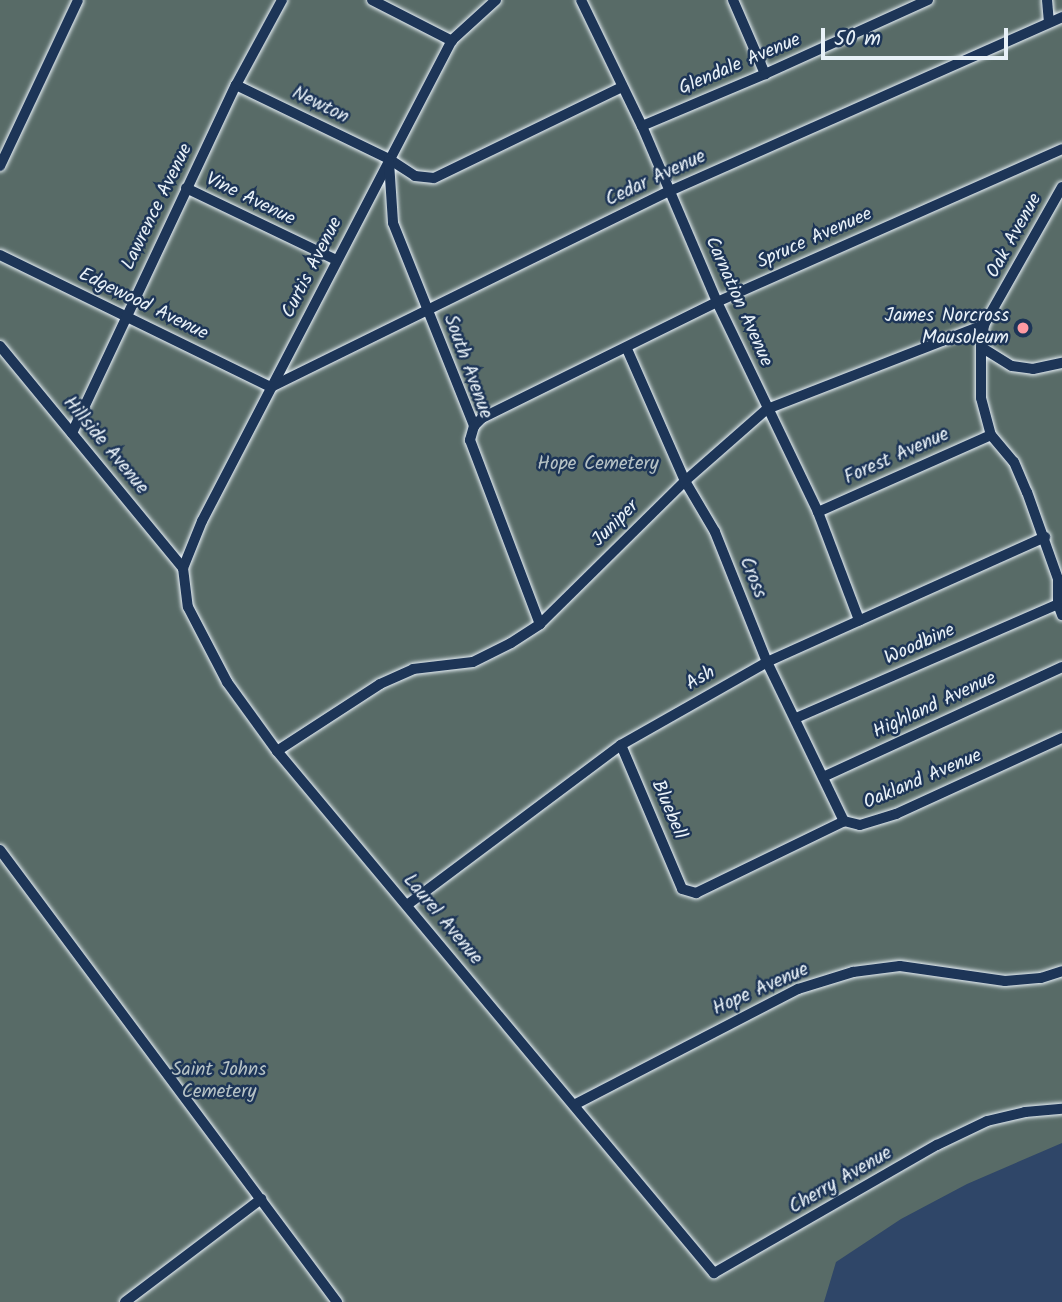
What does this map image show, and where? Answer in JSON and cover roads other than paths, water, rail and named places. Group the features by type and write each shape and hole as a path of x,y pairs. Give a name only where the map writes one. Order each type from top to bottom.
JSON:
{"lane":[{"path":"0,166 78,0"},
{"name":"Lawrence Avenue","path":"72,433 186,188 236,85 282,0"},
{"path":"372,0 452,41"},
{"name":"Curtis Avenue","path":"183,568 202,520 452,41 496,0"},
{"name":"Carnation Avenue","path":"580,0 642,126 717,302 818,512 859,620"},
{"path":"733,0 765,74"},
{"name":"Glendale Avenue","path":"642,126 928,0"},
{"path":"1047,0 1049,22"},
{"name":"Cedar Avenue","path":"271,387 670,191 1062,17"},
{"name":"Newton","path":"236,85 389,159 415,176 434,178 622,87"},
{"name":"Spruce Avenuee","path":"474,426 482,418 627,349 717,302 1062,149"},
{"name":"South Avenue","path":"389,159 393,223 474,426 470,440 540,624"},
{"name":"Oak Avenue","path":"1060,609 1058,579 1045,537 1014,462 991,435 981,398 981,347 984,325 1062,187"},
{"name":"Vine Avenue","path":"186,188 336,260"},
{"name":"Edgewood Avenue","path":"0,255 271,387"},
{"name":"Juniper","path":"277,751 380,684 413,669 473,662 511,643 540,624 685,481 767,409 984,325"},
{"name":"Hillside Avenue","path":"0,346 183,568"},
{"path":"981,347 1012,366 1033,369 1062,363"},
{"name":"Cross","path":"627,349 685,481 715,531 767,662 844,821"},
{"name":"Forest Avenue","path":"818,512 991,435"},
{"name":"Ash","path":"407,905 621,745 767,662 1045,537"},
{"name":"Laurel Avenue","path":"183,568 188,607 227,682 277,751 714,1273"},
{"name":"Woodbine","path":"796,718 1060,609"},
{"name":"Highland Avenue","path":"823,777 1062,667"},
{"name":"Oakland Avenue","path":"682,889 696,893 844,821 860,825 897,814 1062,738"},
{"name":"Bluebell","path":"621,745 682,889"},
{"path":"0,850 337,1302"},
{"name":"Hope Avenue","path":"574,1105 799,989 853,972 900,966 1004,981 1041,978 1062,971"},
{"name":"Cherry Avenue","path":"714,1273 937,1145 987,1121 1025,1112 1062,1109"},
{"path":"125,1302 261,1199"}],"place":[{"name":"James Norcross Mausoleum","path":"1023,328"}],"park label":[{"name":"Hope Cemetery","path":"598,465"},
{"name":"Saint Johns Cemetery","path":"219,1082"}]}
